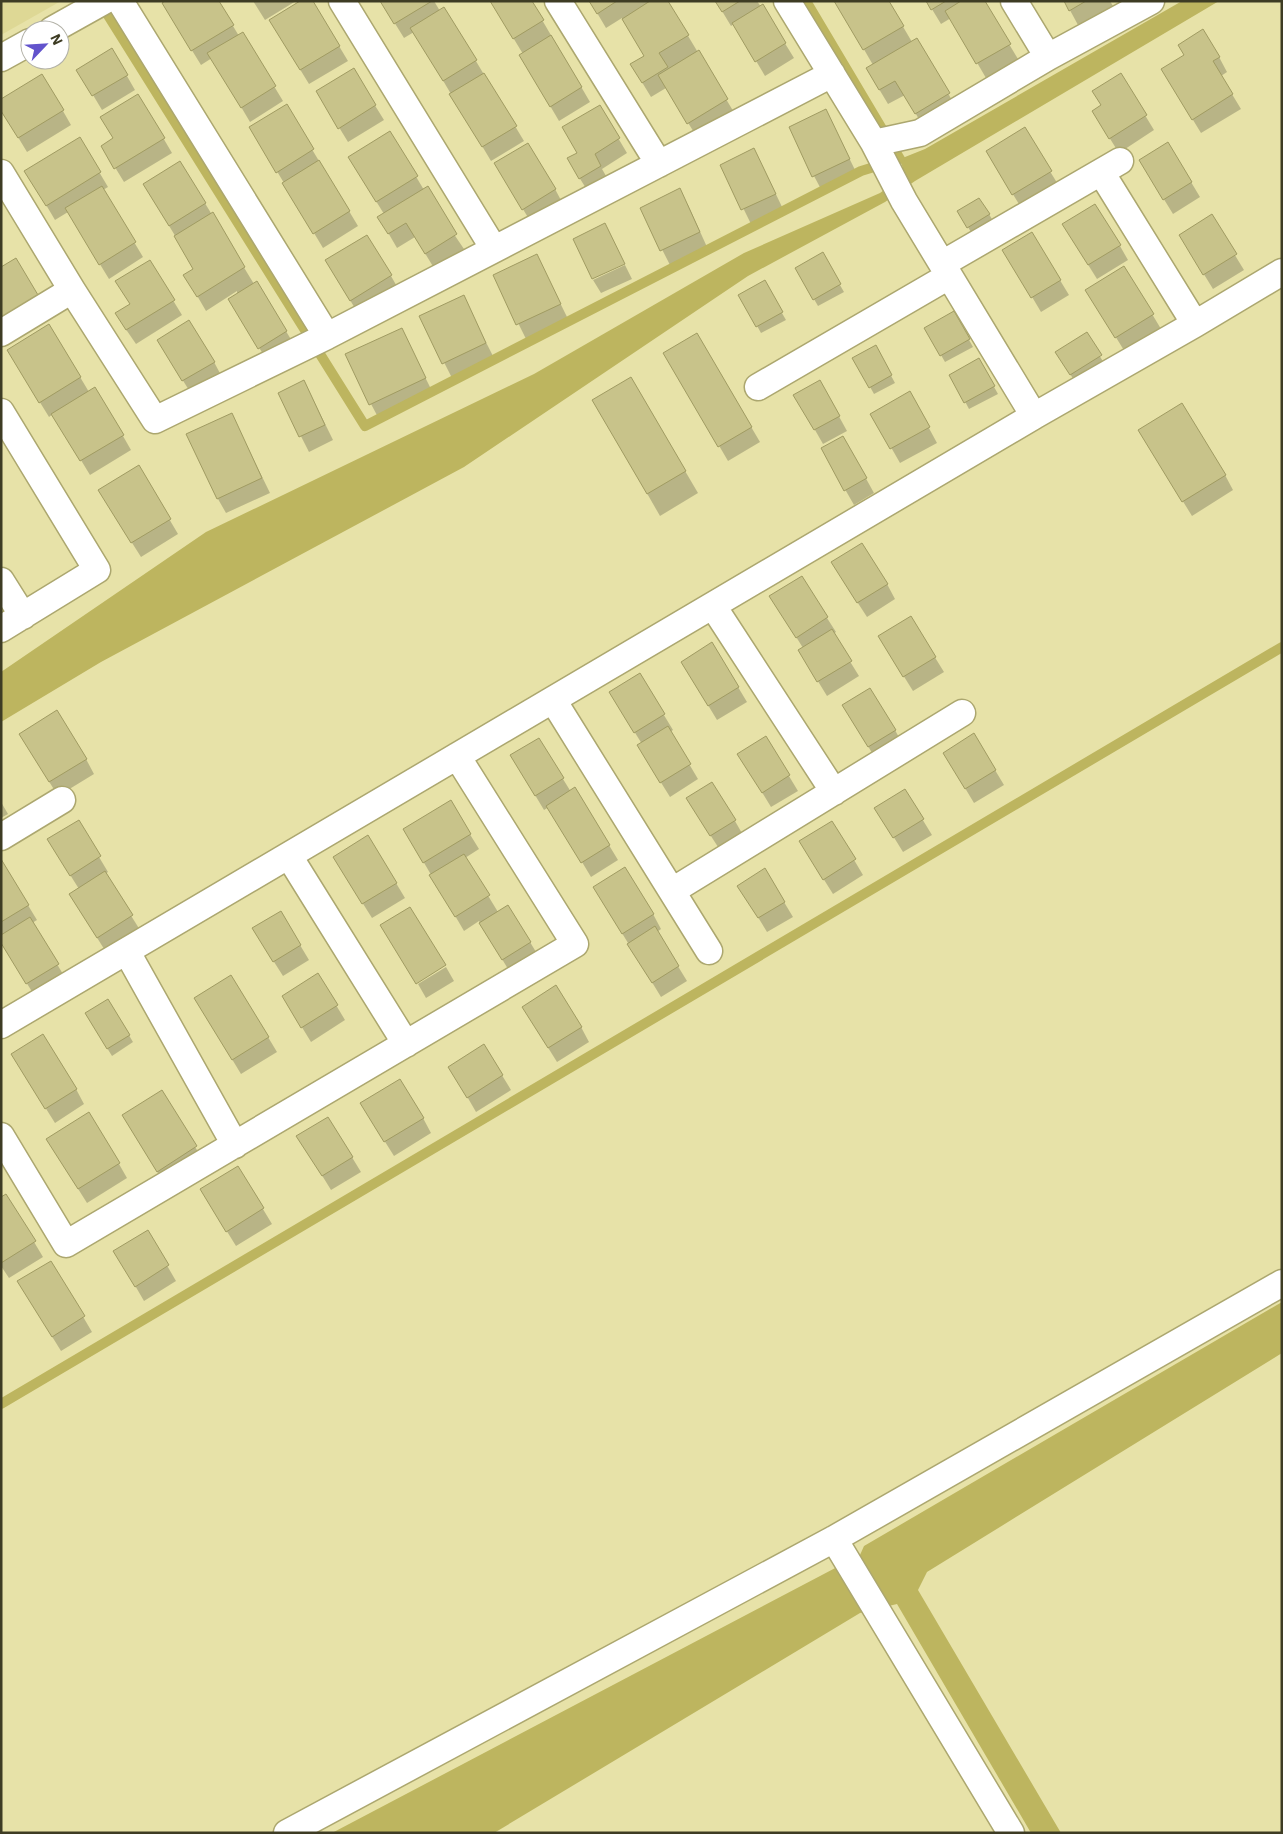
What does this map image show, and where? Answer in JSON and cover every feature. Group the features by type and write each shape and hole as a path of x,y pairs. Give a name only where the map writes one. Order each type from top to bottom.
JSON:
{"street":[{"path":"120,1 317,341"},
{"path":"342,1 494,250"},
{"path":"558,1 659,164"},
{"path":"787,1 877,149 904,201 1034,416"},
{"path":"1014,1 1048,57"},
{"path":"877,149 900,137 920,132 1048,57 1151,1"},
{"path":"70,20 99,4"},
{"path":"1,58 20,48"},
{"path":"1,173 72,290 155,420 317,341 832,74"},
{"path":"758,387 1111,167 1195,324"},
{"path":"1,1025 1034,416 1282,272"},
{"path":"1,333 72,290"},
{"path":"1,412 98,570 1,630"},
{"path":"1,580 23,616"},
{"path":"713,606 834,792"},
{"path":"554,700 709,951"},
{"path":"672,891 962,713"},
{"path":"1,1136 66,1244 575,944 457,756"},
{"path":"1,837 62,800"},
{"path":"289,856 406,1044"},
{"path":"126,952 235,1145"},
{"path":"287,1833 834,1539 1282,1283"},
{"path":"834,1539 1011,1833"}],"shaded area":[{"path":"1,1 61,1 27,20 20,20 20,24 1,35"},
{"path":"1182,1 1219,1 915,181 885,202 748,276 464,467 101,662 1,722 1,672 206,532 534,374 744,253 880,193 905,175 900,159 925,149"},
{"path":"1282,1302 1282,1353 927,1572 918,1590 1061,1833 1031,1833 897,1604 860,1613 494,1833 332,1833 860,1555 864,1546"}],"building":[{"path":"165,1 219,1 234,25 191,51 162,3"},
{"path":"300,1 313,1 340,46 300,70 269,20"},
{"path":"380,1 432,1 394,24"},
{"path":"490,1 532,1 544,20 513,39"},
{"path":"589,1 617,1 597,14"},
{"path":"650,1 668,1 689,35 659,53 668,67 642,83 630,64 644,56 622,19"},
{"path":"715,1 740,1 722,12"},
{"path":"834,1 889,1 904,26 863,50"},
{"path":"926,1 946,1 931,10"},
{"path":"961,1 985,1 1011,44 976,64 945,11"},
{"path":"1064,1 1086,1 1069,11"},
{"path":"763,4 786,43 755,62 732,23"},
{"path":"444,7 477,60 443,81 410,28"},
{"path":"1203,29 1220,57 1213,61 1233,94 1192,120 1161,69 1184,55 1178,45"},
{"path":"243,32 276,86 241,108 207,53"},
{"path":"551,35 582,87 550,107 519,55"},
{"path":"917,38 950,93 915,114 895,81 879,90 866,68"},
{"path":"112,48 128,75 92,96 76,70"},
{"path":"699,50 728,99 687,124 658,75"},
{"path":"354,68 376,105 338,129 316,91"},
{"path":"484,73 517,126 482,147 449,94"},
{"path":"1121,73 1147,115 1109,139 1092,111 1101,105 1092,91"},
{"path":"42,74 64,110 18,138 1,111 1,99"},
{"path":"138,94 165,138 114,169 101,146 113,138 100,117"},
{"path":"287,104 314,149 276,173 249,127"},
{"path":"600,105 620,138 595,154 601,166 579,179 567,158 577,153 562,127"},
{"path":"826,109 850,159 812,177 789,127"},
{"path":"1025,127 1052,171 1012,195 986,151"},
{"path":"390,131 418,176 376,202 348,157"},
{"path":"80,137 101,172 46,206 24,171"},
{"path":"1168,142 1192,182 1163,200 1139,160"},
{"path":"528,143 556,189 522,210 494,163"},
{"path":"754,148 776,194 741,210 720,165"},
{"path":"319,160 350,211 313,234 282,183"},
{"path":"180,161 206,203 169,226 143,184"},
{"path":"102,186 136,242 99,265 65,208"},
{"path":"428,186 457,234 425,254 406,223 388,234 377,217"},
{"path":"680,188 700,232 660,251 640,208"},
{"path":"979,198 990,214 967,228 957,211"},
{"path":"1095,204 1121,245 1088,265 1062,224"},
{"path":"213,212 245,267 197,297 183,275 193,269 174,236"},
{"path":"1212,214 1237,254 1203,275 1179,235"},
{"path":"605,223 625,264 592,279 573,239"},
{"path":"1032,232 1061,280 1031,298 1002,250"},
{"path":"367,235 392,275 350,301 325,260"},
{"path":"823,252 841,284 813,300 795,268"},
{"path":"537,254 561,304 516,325 493,275"},
{"path":"16,258 41,300 1,325 1,267"},
{"path":"150,260 175,300 126,330 115,313 130,304 115,281"},
{"path":"1124,266 1154,314 1115,338 1085,290"},
{"path":"765,280 783,312 756,327 738,295"},
{"path":"257,281 287,331 258,349 228,299"},
{"path":"464,295 486,343 442,364 419,316"},
{"path":"954,311 970,339 940,356 924,328"},
{"path":"189,320 215,362 182,381 157,340"},
{"path":"49,324 81,377 39,403 7,350"},
{"path":"402,328 426,378 369,405 345,354"},
{"path":"1087,332 1102,355 1070,375 1055,352"},
{"path":"697,333 752,427 718,447 663,353"},
{"path":"876,345 892,375 869,388 852,358"},
{"path":"979,358 995,386 964,403 949,375"},
{"path":"631,377 686,471 647,494 592,400"},
{"path":"304,380 325,425 299,437 278,393"},
{"path":"820,380 840,416 814,430 793,395"},
{"path":"95,387 124,435 80,461 51,414"},
{"path":"910,391 930,427 890,449 870,414"},
{"path":"1182,403 1226,475 1182,502 1138,430"},
{"path":"232,413 262,478 217,499 186,434"},
{"path":"843,436 867,478 844,491 821,448"},
{"path":"139,465 171,519 131,543 98,490"},
{"path":"862,543 888,584 857,603 831,562"},
{"path":"802,576 828,617 796,638 769,596"},
{"path":"911,616 936,657 903,677 878,636"},
{"path":"832,629 852,661 817,682 798,650"},
{"path":"712,642 739,687 708,706 681,662"},
{"path":"640,673 665,714 634,733 609,692"},
{"path":"870,688 896,730 868,747 842,705"},
{"path":"57,710 87,759 49,782 19,734"},
{"path":"668,726 691,764 660,783 637,745"},
{"path":"974,733 996,770 965,789 943,753"},
{"path":"766,736 790,775 762,793 737,754"},
{"path":"539,738 564,778 535,796 510,755"},
{"path":"712,782 736,820 710,836 686,798"},
{"path":"575,787 610,845 581,863 546,806"},
{"path":"905,789 924,819 893,838 874,808"},
{"path":"451,800 471,834 423,863 403,829"},
{"path":"79,820 101,856 70,876 47,839"},
{"path":"832,821 856,859 823,880 799,841"},
{"path":"368,835 397,883 362,904 333,857"},
{"path":"464,854 490,895 455,917 429,875"},
{"path":"1,859 29,905 1,922"},
{"path":"625,867 654,914 622,934 593,887"},
{"path":"765,868 785,902 758,918 737,886"},
{"path":"105,871 133,915 97,938 69,894"},
{"path":"508,905 531,942 502,960 479,923"},
{"path":"410,907 446,965 416,984 380,925"},
{"path":"281,911 301,945 273,962 252,928"},
{"path":"30,917 59,964 26,984 1,943 1,935"},
{"path":"655,926 679,966 652,983 627,944"},
{"path":"318,973 338,1005 301,1028 282,996"},
{"path":"231,975 269,1037 232,1060 194,998"},
{"path":"556,985 582,1027 548,1048 522,1007"},
{"path":"108,999 130,1035 107,1049 85,1013"},
{"path":"43,1034 77,1089 45,1109 11,1054"},
{"path":"484,1044 503,1075 467,1098 448,1067"},
{"path":"400,1079 424,1118 384,1142 360,1103"},
{"path":"162,1090 197,1146 157,1172 122,1115"},
{"path":"89,1112 120,1163 78,1189 46,1139"},
{"path":"328,1117 353,1157 322,1176 296,1136"},
{"path":"238,1166 264,1208 226,1232 200,1189"},
{"path":"6,1194 36,1241 1,1263 1,1197"},
{"path":"148,1230 169,1265 135,1287 113,1251"},
{"path":"51,1261 85,1316 52,1337 17,1281"}],"waterway":[{"path":"101,4 365,426 861,171 900,159 806,1"},
{"path":"1,1404 1282,647"}]}
